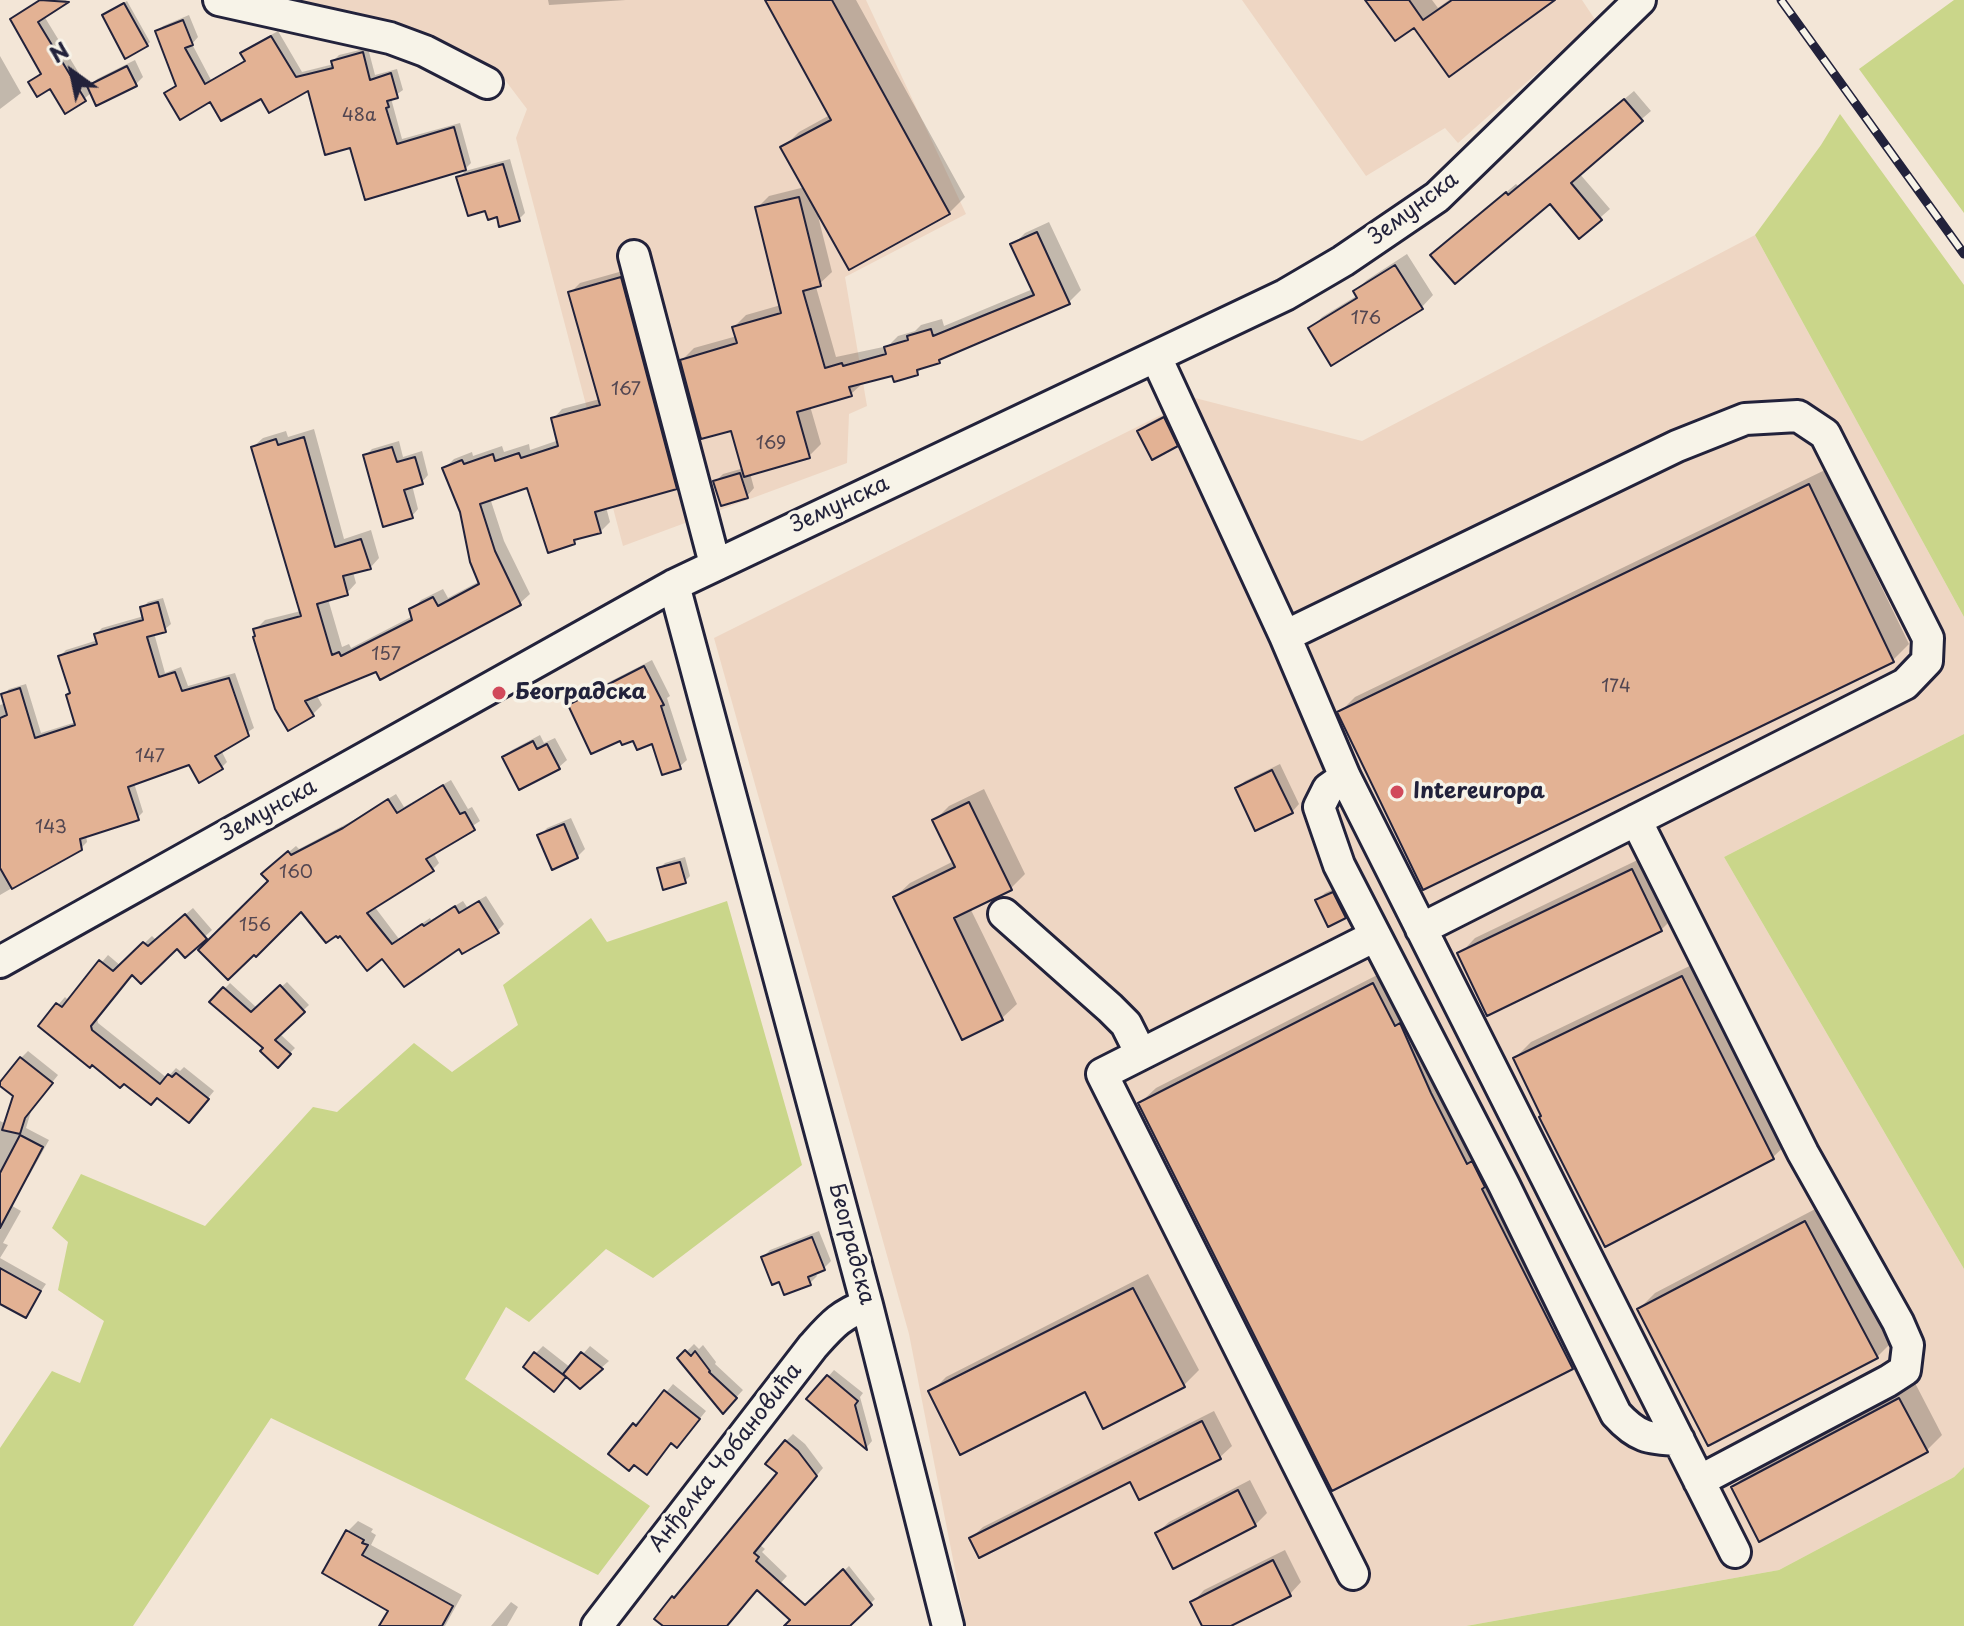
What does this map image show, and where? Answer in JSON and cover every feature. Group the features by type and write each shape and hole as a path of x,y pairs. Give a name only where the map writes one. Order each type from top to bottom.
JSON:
{"street":[{"path":"219,0 390,38 425,51 487,83"},
{"name":"Земунска","path":"0,962 674,585 1285,295 1343,261 1437,197 1640,0"},
{"path":"634,256 715,564"},
{"path":"1156,357 1285,636 1345,777 1735,1552"},
{"path":"1285,636 1677,446 1745,419 1798,416 1825,434 1928,638 1927,661 1905,684 1421,929"},
{"name":"Београдска","path":"674,585 867,1305 948,1626"},
{"path":"1345,777 1328,789 1319,807 1339,865 1504,1185 1616,1414 1631,1430 1641,1435 1651,1439 1679,1440"},
{"path":"1636,820 1803,1153 1874,1277 1908,1345 1905,1370 1699,1481"},
{"path":"1004,914 1126,1024 1141,1054"},
{"path":"1353,1574 1102,1074 1375,936"},
{"name":"Анђелка Чобановића","path":"597,1626 813,1346 836,1320 847,1312 867,1305"}],"shaded area":[{"path":"291,0 866,0 966,214 845,277 867,406 849,414 847,463 623,546 516,138 527,109 505,80 446,44 356,12 331,10"},
{"path":"1242,0 1582,0 1596,21 1458,143 1445,128 1366,176"},
{"path":"1755,235 1964,617 1964,734 1724,857 1964,1269 1964,1467 1954,1477 1779,1570 1466,1626 966,1626 909,1334 714,638 1195,398 1362,441"}],"green space":[{"path":"1954,0 1964,0 1964,213 1859,69"},
{"path":"1840,114 1964,285 1964,617 1755,235"},
{"path":"1964,734 1964,1269 1724,857"},
{"path":"727,901 802,1165 653,1278 606,1249 529,1322 506,1307 465,1379 650,1506 598,1575 271,1418 133,1626 0,1626 0,1448 52,1371 80,1383 104,1321 58,1290 68,1242 52,1228 81,1174 205,1226 313,1107 337,1112 414,1043 452,1072 518,1025 503,985 591,918 607,942"},
{"path":"1964,1467 1964,1626 1466,1626 1779,1570 1954,1477"}],"building":[{"path":"40,0 69,2 38,22 86,101 65,114 50,89 37,97 28,82 41,74 10,19"},
{"path":"765,0 832,0 950,214 849,270 780,147 831,120"},
{"path":"1365,0 1409,0 1423,20 1452,0 1555,0 1449,77 1414,28 1395,41"},
{"path":"124,3 148,46 125,59 102,15"},
{"path":"183,20 193,45 185,48 205,84 245,61 240,53 271,36 296,77 333,68 331,61 363,52 370,80 391,73 398,98 387,101 389,107 386,108 397,144 454,127 466,170 365,200 350,148 325,155 308,91 269,113 261,99 221,121 210,102 180,120 164,93 176,86 155,31"},
{"path":"127,66 137,86 96,106 87,86"},
{"path":"1624,99 1643,121 1571,183 1602,220 1579,239 1550,204 1455,284 1430,255"},
{"path":"503,164 520,221 499,227 497,217 488,220 485,211 468,216 456,177"},
{"path":"799,197 821,286 803,291 825,368 886,354 884,347 908,340 907,336 931,329 933,336 1034,295 1010,244 1037,232 1070,304 939,360 940,363 917,370 918,375 894,382 892,376 849,387 852,396 797,412 810,458 744,477 731,431 701,439 680,360 737,343 732,327 781,313 755,207"},
{"path":"1395,265 1423,309 1331,366 1308,328 1357,298 1353,291"},
{"path":"621,277 677,489 595,512 601,533 574,540 575,544 548,553 527,488 480,504 495,551 521,605 380,680 376,672 305,701 314,716 288,731 275,709 253,629 301,616 251,447 276,439 278,445 304,437 335,547 361,539 371,569 343,576 348,595 317,604 332,655 339,652 341,656 412,620 409,609 433,597 438,606 479,584 470,562 460,512 442,468 462,460 464,464 493,454 495,461 519,453 521,458 558,446 551,418 600,405 568,292"},
{"path":"1164,417 1178,446 1152,460 1137,431"},
{"path":"392,447 397,462 415,457 423,484 404,490 413,518 383,527 363,455"},
{"path":"740,473 748,498 721,506 713,481"},
{"path":"1809,484 1894,662 1423,890 1337,712"},
{"path":"158,602 166,632 147,637 159,677 175,672 182,691 229,678 249,736 215,756 223,769 199,783 189,765 128,787 139,820 80,839 82,850 12,889 0,868 0,718 7,715 1,694 20,688 35,738 75,725 66,695 70,693 58,656 97,644 94,634 143,620 140,607"},
{"path":"644,666 664,705 661,706 681,769 662,775 652,744 637,750 633,741 622,745 620,741 591,754 568,705"},
{"path":"533,741 537,749 547,744 560,769 519,790 502,757"},
{"path":"1272,770 1293,813 1255,831 1235,788"},
{"path":"443,785 460,814 465,812 475,830 426,859 434,871 367,913 392,944 455,906 459,913 479,901 499,933 462,954 459,949 404,987 382,959 367,971 340,936 326,943 301,912 228,980 198,950 268,881 261,874 288,851 291,855 343,828 388,799 397,813"},
{"path":"969,802 1012,890 954,918 1003,1020 962,1040 893,897 955,867 932,820"},
{"path":"564,824 578,858 552,870 537,835"},
{"path":"680,862 686,883 663,890 657,868"},
{"path":"1632,869 1662,931 1487,1016 1457,953"},
{"path":"1333,892 1346,918 1328,927 1315,900"},
{"path":"185,914 207,939 185,958 177,949 141,984 132,975 91,1026 92,1030 160,1084 168,1074 172,1077 176,1073 209,1099 189,1123 157,1098 151,1105 124,1084 120,1088 38,1026 56,1003 62,1007 99,960 113,971 143,942 148,946"},
{"path":"1682,976 1774,1159 1605,1247 1539,1117 1513,1058"},
{"path":"1373,983 1395,1026 1400,1023 1467,1164 1472,1161 1485,1187 1482,1189 1573,1369 1332,1491 1138,1103"},
{"path":"280,985 305,1012 275,1040 291,1054 278,1068 260,1051 263,1048 209,1002 223,987 251,1012"},
{"path":"20,1057 53,1083 25,1118 20,1134 2,1130 13,1096 0,1086 0,1082"},
{"path":"20,1135 43,1147 0,1228 0,1173"},
{"path":"1805,1221 1878,1358 1708,1446 1637,1309"},
{"path":"812,1237 825,1270 808,1277 811,1285 784,1295 779,1282 772,1285 761,1257"},
{"path":"0,1268 41,1291 26,1318 0,1304"},
{"path":"1133,1288 1185,1387 1103,1429 1085,1392 960,1455 928,1391"},
{"path":"685,1350 691,1356 695,1351 709,1372 737,1398 723,1414 677,1358"},
{"path":"534,1352 566,1377 554,1392 523,1367"},
{"path":"581,1352 603,1369 580,1389 563,1374"},
{"path":"827,1375 858,1401 855,1405 867,1450 806,1399"},
{"path":"664,1390 700,1419 677,1448 671,1443 647,1475 634,1465 629,1471 608,1454 633,1423 636,1426"},
{"path":"1899,1398 1928,1452 1759,1542 1731,1487"},
{"path":"1202,1421 1221,1459 1139,1500 1130,1482 979,1558 969,1538"},
{"path":"785,1440 798,1451 817,1476 754,1553 759,1557 756,1561 805,1605 843,1569 872,1605 850,1626 784,1626 790,1620 757,1590 727,1626 663,1626 654,1619 777,1473 765,1464"},
{"path":"1238,1490 1256,1526 1173,1569 1155,1533"},
{"path":"346,1530 368,1545 362,1555 453,1606 442,1626 379,1626 388,1611 322,1573"},
{"path":"1273,1560 1291,1596 1231,1626 1202,1626 1190,1602"}],"railway":[{"path":"1781,0 1964,254"}],"place":[{"name":"Београдска","path":"499,693"},
{"name":"Intereuropa","path":"1397,792"}]}
